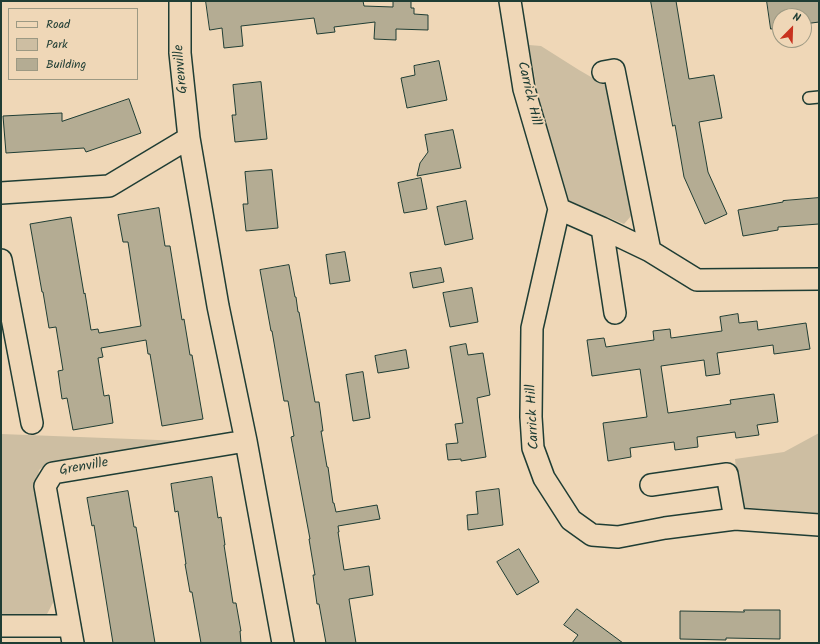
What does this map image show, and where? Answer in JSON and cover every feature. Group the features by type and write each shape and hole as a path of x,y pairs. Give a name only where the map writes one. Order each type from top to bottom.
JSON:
{"street":[{"name":"Grenville","path":"180,1 180,53 189,138 218,306 246,441 283,643"},
{"name":"Carrick Hill","path":"510,1 524,89 559,209 532,328 531,417 533,448 544,478 571,520 592,535 618,537 665,528 735,519 819,525"},
{"path":"603,72 614,70 650,251"},
{"path":"1,193 109,186 189,138"},
{"path":"559,209 650,251 698,280 819,279"},
{"path":"602,228 615,313"},
{"path":"1,260 8,330 32,423"},
{"name":"Grenville","path":"1,626 72,635 45,486 53,473 246,441"},
{"path":"651,485 727,474 735,519"}],"green space":[{"path":"529,45 541,46 610,88 631,216 624,224 556,195"},
{"path":"819,433 819,513 740,507 735,459 784,452"},
{"path":"1,434 184,441 46,464 39,470 36,489 37,504 55,587 55,599 47,614 42,617 1,618"}],"building":[{"path":"206,1 363,1 364,6 393,7 393,1 411,1 411,8 414,8 414,14 428,15 428,30 396,29 396,40 374,39 375,22 334,27 335,32 317,34 314,18 241,26 243,46 224,48 222,28 210,30"},
{"path":"651,1 676,1 689,79 714,75 722,118 699,122 708,172 727,214 705,224 684,177 675,125 673,126"},
{"path":"767,1 819,1 819,22 812,23 812,8 772,8 771,29"},
{"path":"439,61 447,100 407,108 401,78 415,75 414,66"},
{"path":"261,82 267,139 235,142 232,115 236,115 233,85"},
{"path":"129,99 141,133 86,152 84,148 6,153 3,116 62,113 62,121"},
{"path":"453,130 461,168 417,176 420,163 428,152 425,135"},
{"path":"272,170 278,228 246,231 243,204 248,204 245,172"},
{"path":"421,178 427,209 404,213 398,183"},
{"path":"819,198 819,224 778,227 778,230 743,236 738,210 783,201"},
{"path":"466,201 473,239 445,245 437,207"},
{"path":"159,208 165,246 170,246 182,320 184,319 190,355 192,355 203,419 162,426 150,354 148,354 146,340 101,348 103,357 98,358 104,396 109,395 113,423 73,430 67,398 62,399 58,371 63,370 56,327 49,328 30,224 71,217 91,330 98,329 99,333 141,326 128,242 123,242 118,215"},
{"path":"345,252 350,281 330,284 326,255"},
{"path":"289,265 315,402 319,402 323,431 321,431 333,503 336,512 377,505 380,519 338,526 344,570 369,566 373,595 349,599 356,643 326,643 319,604 317,604 310,539 291,437 294,436 288,401 284,401 260,270"},
{"path":"441,268 444,282 413,288 410,273"},
{"path":"472,288 478,322 450,327 443,293"},
{"path":"738,314 739,323 757,321 758,330 806,323 810,349 774,354 773,345 717,353 720,374 706,376 704,360 661,366 668,413 731,404 730,400 774,394 778,422 757,425 759,435 736,438 735,432 697,437 698,447 675,450 674,442 630,448 631,457 608,461 603,423 647,417 640,369 592,376 587,340 604,338 606,347 654,340 653,331 670,329 671,338 722,331 720,317"},
{"path":"466,344 468,355 483,353 490,395 477,398 486,457 461,461 461,459 448,460 446,444 458,443 455,424 463,423 450,347"},
{"path":"406,350 409,368 378,373 375,356"},
{"path":"363,372 370,418 353,421 346,375"},
{"path":"212,477 218,518 221,517 233,603 236,603 241,631 241,643 201,643 192,592 190,592 185,564 178,511 175,512 171,484"},
{"path":"499,489 503,525 468,530 467,515 478,514 476,492"},
{"path":"128,491 134,527 136,527 155,643 113,643 94,525 92,526 87,498"},
{"path":"519,549 539,582 517,595 497,562"},
{"path":"577,609 623,643 572,643 578,635 564,625"},
{"path":"744,610 780,610 780,639 680,639 680,611 744,612"}]}
